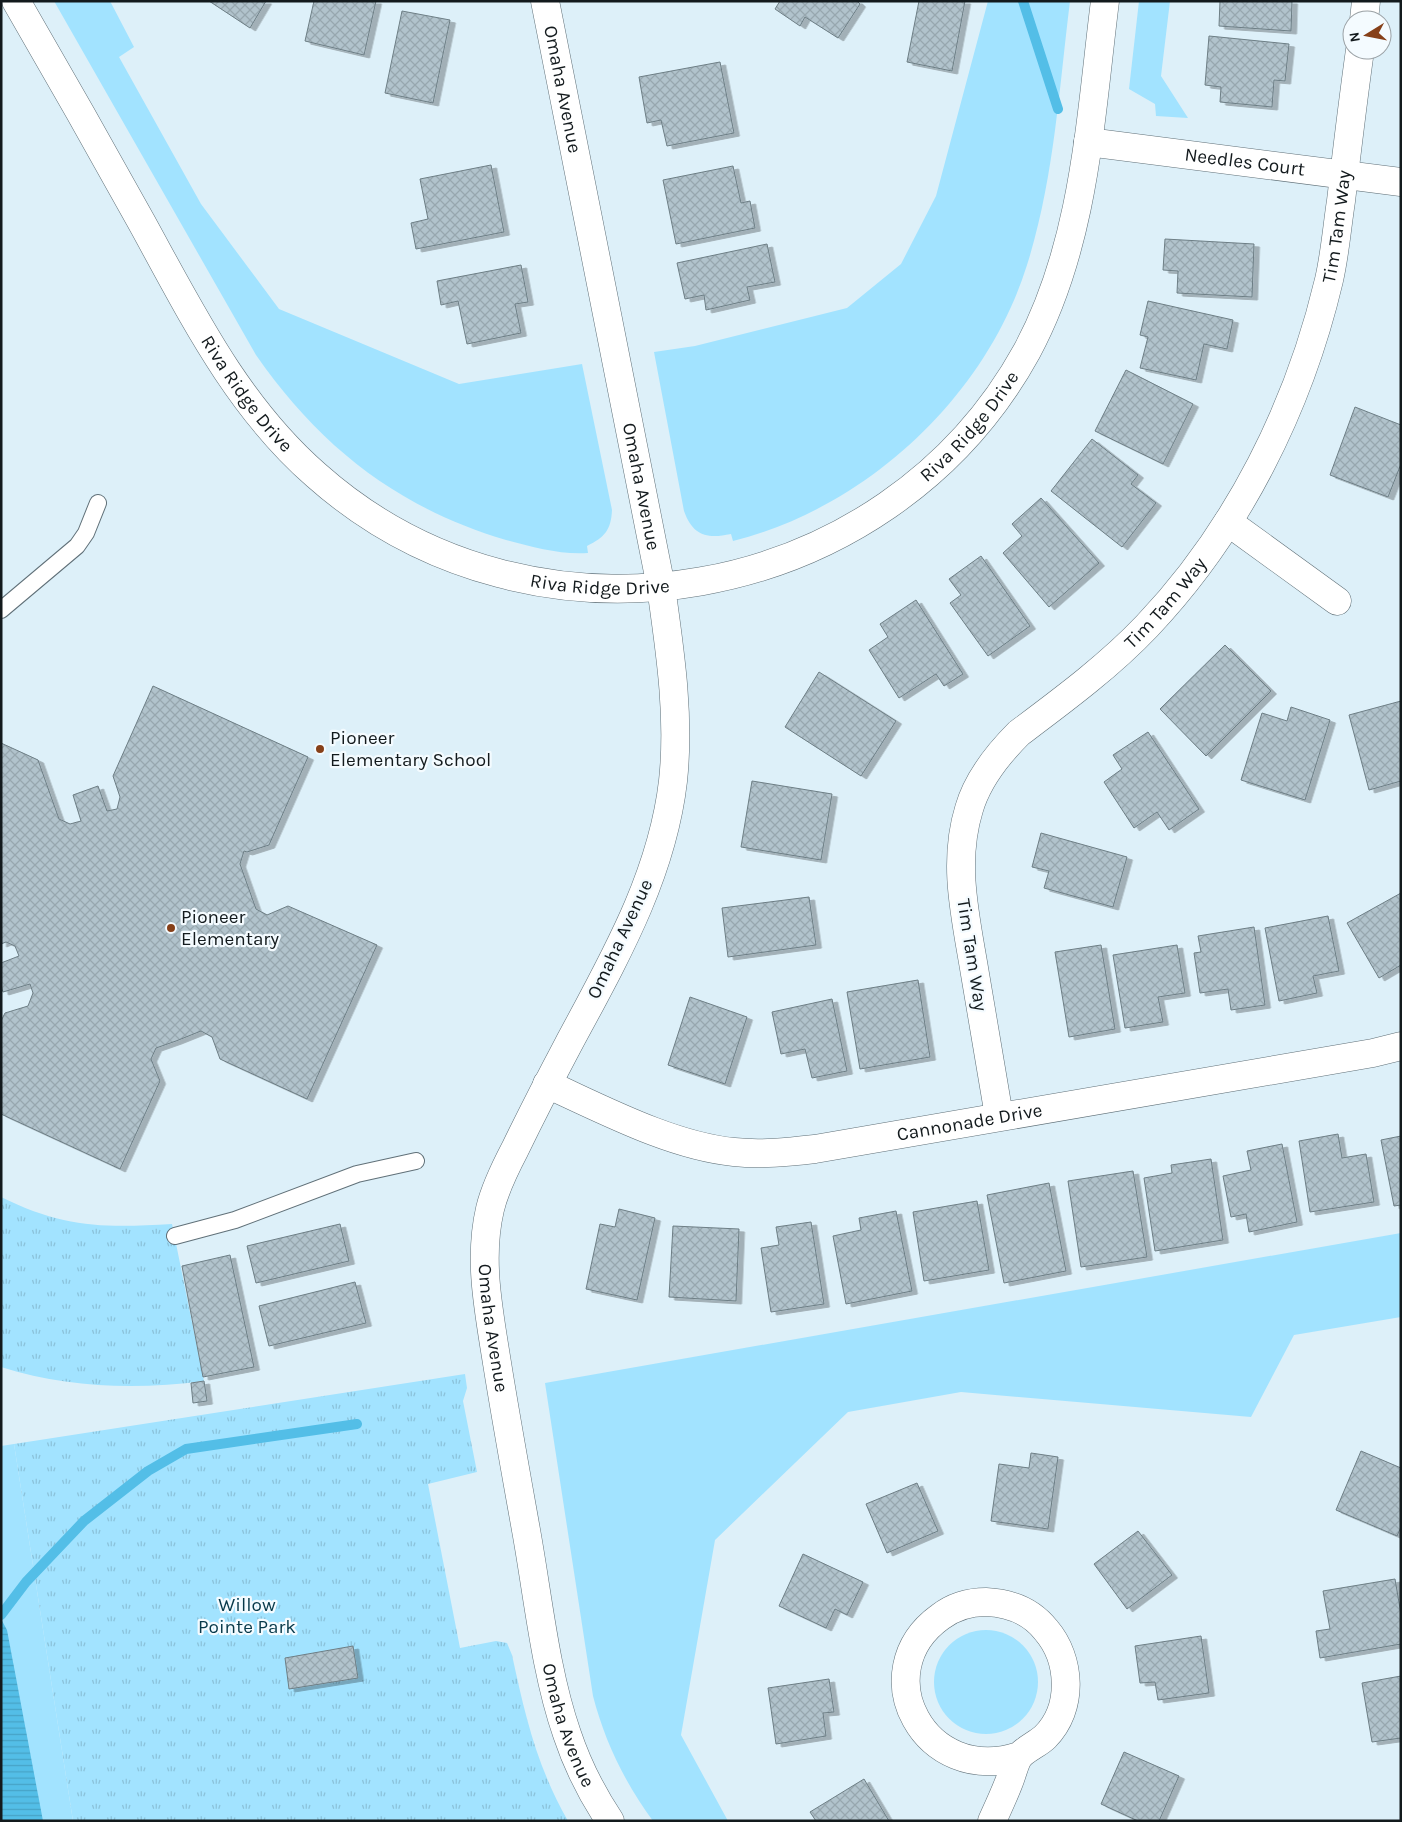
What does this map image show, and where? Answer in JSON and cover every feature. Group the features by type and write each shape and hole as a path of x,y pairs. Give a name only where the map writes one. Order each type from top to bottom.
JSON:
{"street":[{"name":"Riva Ridge Drive","path":"16,1 230,378 281,442 317,477 344,498 393,531 419,544 473,564 554,585 611,589 662,587 726,577 781,562 810,550 864,522 940,464 993,404 1026,353 1052,297 1074,228 1088,142 1105,1"},
{"name":"Omaha Avenue","path":"545,1 662,587 674,678 676,719 673,779 660,845 635,917 547,1084 504,1171 490,1208 485,1251 485,1276 503,1398 554,1685 575,1754 592,1792 610,1821"},
{"name":"Tim Tam Way","path":"999,1116 962,896 960,857 969,807 982,782 1006,746 1019,733 1114,657 1147,626 1176,592 1228,522 1263,462 1289,402 1313,338 1329,278 1359,60"},
{"name":"Needles Court","path":"1088,142 1401,182"},
{"path":"1228,522 1337,601"},
{"name":"Cannonade Drive","path":"547,1084 685,1143 735,1152 771,1154 815,1149 1372,1053 1401,1046"},
{"path":"992,1821 1019,1756 1047,1736 1064,1706 1066,1671 1054,1639 1036,1620 1014,1607 980,1602 963,1605 947,1612 924,1632 910,1659 907,1689 915,1719 934,1742 960,1758 990,1763 1019,1756"}],"lane":[{"path":"1,610 77,546 86,533 98,503"},
{"path":"175,1236 235,1220 357,1174 416,1161"}],"green space":[{"path":"54,1 110,1 134,47 119,57 201,204 279,309 459,384 582,364 612,510 606,532 587,546 588,553 557,552 536,548 467,527 430,511 396,492 364,470 335,446 307,418 256,355"},
{"path":"988,1 1070,1 1055,134 1044,200 1027,265 1008,313 982,359 951,402 914,440 874,474 829,503 782,525 733,541 731,534 708,536 696,531 684,511 654,352 695,346 847,308 901,264 936,196"},
{"path":"1139,1 1170,1 1161,76 1188,118 1156,116 1155,104 1129,89"},
{"path":"1,1197 45,1215 85,1224 125,1226 172,1224 204,1381 153,1386 102,1385 51,1379 1,1367"},
{"path":"1401,1233 1401,1317 1294,1335 1251,1417 961,1392 848,1412 715,1540 681,1735 728,1821 653,1821 617,1761 593,1696 545,1383"},
{"name":"Willow Pointe Park","path":"465,1374 467,1388 463,1401 477,1472 428,1484 460,1648 496,1641 507,1643 512,1655 527,1720 540,1761 557,1801 568,1821 73,1821 14,1444"},
{"path":"14,1444 73,1821 1,1821 1,1446"},
{"path":"986,1630 1006,1634 1023,1645 1034,1662 1038,1682 1034,1702 1023,1719 1006,1730 986,1734 966,1730 949,1719 938,1702 934,1682 938,1662 949,1645 966,1634"}],"shaded area":[{"path":"1,1619 7,1630 43,1821 1,1821"}],"building":[{"path":"209,1 266,1 250,28"},
{"path":"314,1 376,1 364,55 305,41"},
{"path":"780,1 857,1 860,4 838,38 805,17 800,26 775,9"},
{"path":"919,1 965,1 952,71 907,62"},
{"path":"1220,1 1292,1 1291,31 1219,26"},
{"path":"402,11 450,20 433,103 385,93"},
{"path":"1209,36 1289,44 1285,81 1274,80 1272,107 1220,102 1221,87 1205,85"},
{"path":"720,62 734,133 667,146 661,120 647,123 639,77"},
{"path":"491,165 504,232 416,249 411,223 428,219 420,179"},
{"path":"733,166 741,203 750,201 755,228 676,244 663,180"},
{"path":"1165,239 1254,244 1252,297 1177,293 1178,271 1163,270"},
{"path":"767,244 775,282 747,287 750,300 706,310 704,295 685,299 677,263"},
{"path":"521,265 528,302 515,304 521,333 467,344 458,301 441,305 437,281"},
{"path":"1148,301 1233,320 1227,349 1204,344 1196,380 1140,368 1148,337 1140,335"},
{"path":"1126,370 1193,404 1163,464 1095,431"},
{"path":"1355,407 1401,425 1401,464 1388,497 1330,475"},
{"path":"1092,439 1138,475 1131,484 1156,503 1122,547 1051,491"},
{"path":"1041,498 1099,563 1049,607 1003,553 1022,536 1012,524"},
{"path":"981,556 1030,626 988,656 950,603 961,595 949,579"},
{"path":"916,600 963,674 944,686 936,674 899,698 869,650 888,637 880,624"},
{"path":"1225,645 1271,691 1206,756 1160,709"},
{"path":"819,672 896,721 861,776 785,727"},
{"name":"Pioneer Elementary","path":"153,686 308,757 269,845 247,852 244,851 240,864 256,909 267,915 288,906 377,945 307,1099 220,1059 212,1037 201,1031 156,1048 151,1059 160,1081 120,1169 1,1114 1,1021 5,1013 28,1006 33,993 30,984 3,992 1,986 1,963 19,956 15,946 6,942 1,944 1,743 38,760 59,819 70,824 81,821 73,795 98,786 107,811 117,809 120,797 113,776"},
{"path":"1401,701 1401,781 1369,790 1349,715"},
{"path":"1291,707 1330,720 1305,800 1241,780 1262,713 1287,721"},
{"path":"1148,732 1199,809 1169,830 1157,812 1134,828 1104,782 1122,769 1113,755"},
{"path":"752,781 832,794 821,860 741,847"},
{"path":"1041,833 1127,857 1113,907 1044,888 1049,871 1032,867"},
{"path":"1401,893 1401,965 1379,978 1347,923"},
{"path":"809,897 816,945 728,957 722,908"},
{"path":"1328,916 1339,971 1313,976 1317,993 1279,1001 1265,928"},
{"path":"1254,927 1265,1005 1231,1010 1228,989 1200,993 1194,953 1201,952 1198,936"},
{"path":"1101,945 1115,1029 1069,1037 1055,952"},
{"path":"1177,945 1185,993 1158,997 1163,1022 1125,1028 1113,955"},
{"path":"918,980 930,1057 860,1069 847,992"},
{"path":"690,997 747,1017 725,1084 668,1065"},
{"path":"832,999 847,1071 812,1078 805,1049 781,1054 772,1012"},
{"path":"1338,1134 1342,1158 1366,1154 1374,1202 1310,1212 1299,1141"},
{"path":"1401,1136 1401,1205 1394,1206 1381,1140"},
{"path":"1282,1144 1297,1222 1249,1232 1246,1214 1231,1217 1223,1176 1251,1170 1247,1151"},
{"path":"1211,1159 1223,1240 1155,1251 1144,1178 1172,1173 1171,1165"},
{"path":"1133,1171 1147,1257 1081,1267 1068,1181"},
{"path":"1049,1183 1066,1271 1004,1283 987,1195"},
{"path":"977,1201 989,1270 924,1281 913,1212"},
{"path":"619,1209 655,1218 637,1300 586,1289 600,1224 615,1227"},
{"path":"896,1211 912,1291 846,1304 833,1236 861,1230 859,1218"},
{"path":"811,1222 824,1304 771,1312 761,1248 779,1245 776,1227"},
{"path":"340,1224 349,1261 256,1283 247,1246"},
{"path":"673,1226 739,1229 736,1301 669,1297"},
{"path":"230,1255 254,1367 203,1377 182,1266"},
{"path":"355,1282 366,1323 269,1346 259,1306"},
{"path":"204,1381 207,1401 193,1403 191,1383"},
{"path":"1361,1451 1401,1468 1401,1527 1397,1536 1336,1510"},
{"path":"1031,1453 1058,1457 1048,1529 991,1521 999,1464 1029,1468"},
{"path":"917,1483 938,1531 887,1553 866,1504"},
{"path":"1138,1531 1172,1575 1127,1609 1094,1564"},
{"path":"803,1554 863,1582 847,1615 835,1609 826,1628 779,1606"},
{"path":"1395,1579 1401,1614 1401,1644 1320,1658 1316,1631 1330,1629 1323,1591"},
{"path":"1201,1636 1209,1693 1158,1700 1155,1682 1140,1683 1135,1646"},
{"path":"353,1646 358,1678 289,1689 285,1658"},
{"path":"1401,1676 1401,1738 1372,1742 1362,1683"},
{"path":"829,1679 834,1712 823,1713 826,1736 776,1744 768,1688"},
{"path":"1124,1752 1179,1776 1159,1821 1138,1821 1101,1804"},
{"path":"864,1779 889,1821 816,1821 810,1812"}],"waterway":[{"path":"1023,1 1058,109"},
{"path":"1,1615 26,1582 84,1521 148,1471 186,1449 357,1424"}],"place":[{"name":"Pioneer Elementary School","path":"320,749"},
{"name":"Pioneer Elementary","path":"171,928"}]}
